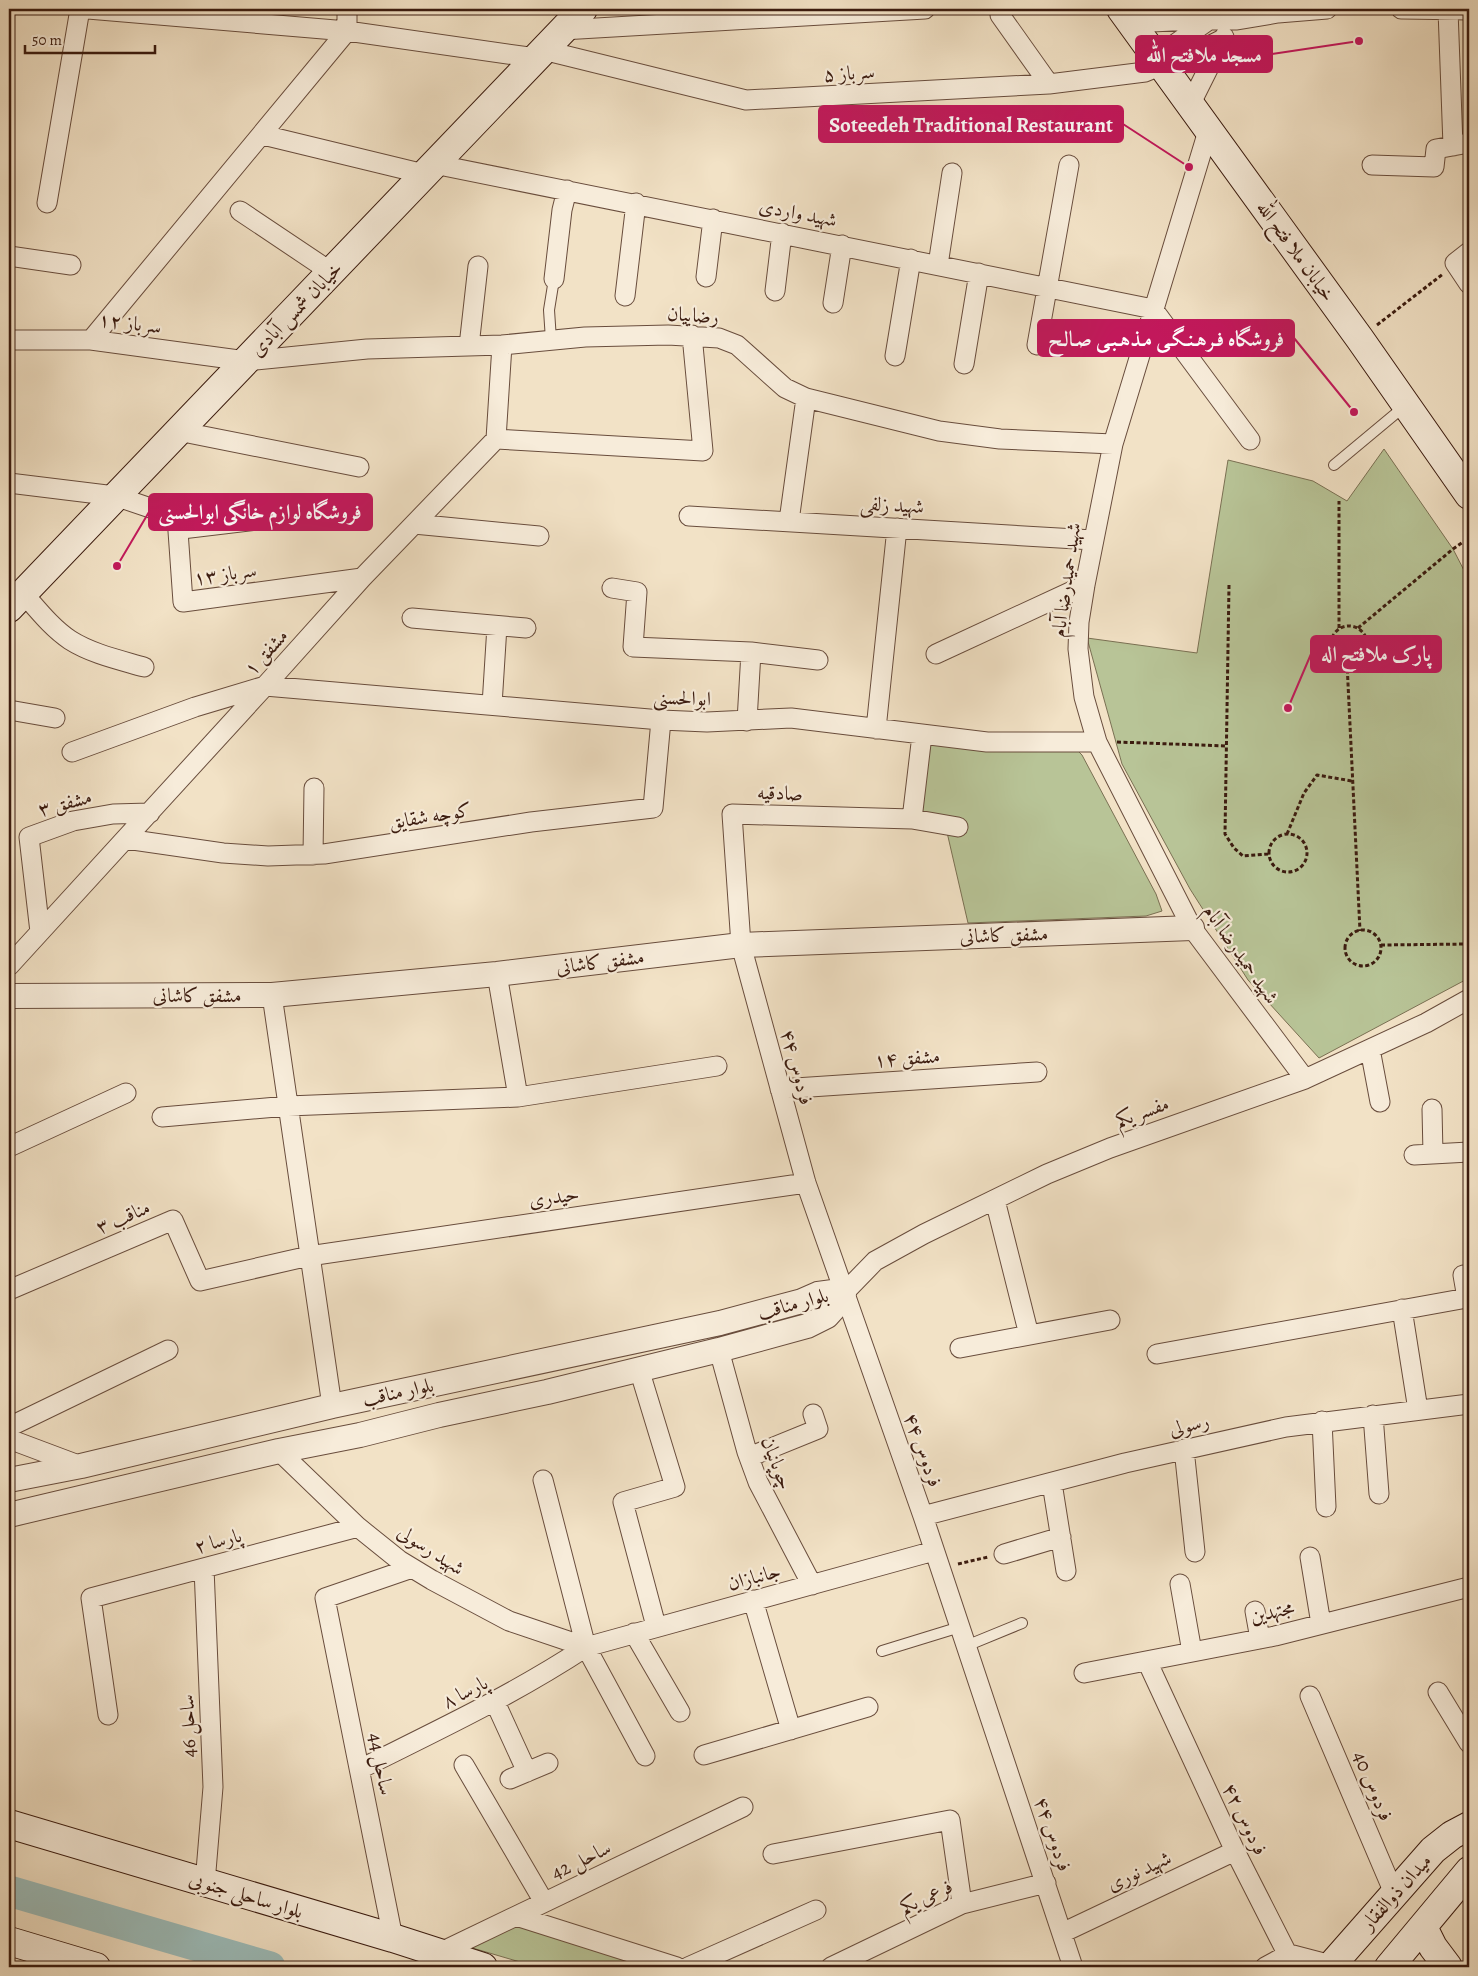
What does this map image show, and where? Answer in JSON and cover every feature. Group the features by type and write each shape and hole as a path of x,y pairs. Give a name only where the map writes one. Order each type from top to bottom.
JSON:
{"main road":[{"name":"خیابان شمس آبادی","path":"16,601 583,9"},
{"name":"خیابان ملا فتح الله","path":"1126,16 1360,339 1469,495"},
{"name":"بلوار ساحلی جنوبی","path":"9,1824 393,1938 483,1967"},
{"name":"میدان ذوالفقار","path":"1331,1966 1433,1850 1463,1835"},
{"name":"میدان ذوالفقار","path":"1389,1967 1469,1871"},
{"path":"1423,1927 1433,1947 1448,1967"},
{"path":"9,1940 96,1967"}],"street":[{"path":"48,203 80,9"},
{"name":"سرباز ۵","path":"88,9 347,31 539,54 746,100 1049,84 1145,72 1162,65 1177,62 1221,40"},
{"path":"91,340 263,135 347,31 347,9"},
{"path":"562,30 724,14 925,9"},
{"path":"1126,16 1196,16 1237,20 1278,13 1327,9"},
{"path":"1402,9 1469,10"},
{"path":"1372,165 1434,168 1436,149 1461,144 1448,10"},
{"path":"1000,15 1049,84"},
{"path":"1162,65 1168,49 1196,16"},
{"path":"1190,105 1221,40 1237,20"},
{"name":"شهید حمیدرضا آبام","path":"1208,131 1113,444 1085,585 1079,622 1078,650 1084,697 1097,742 1192,928 1305,1079"},
{"name":"شهید واردی","path":"263,135 429,169 567,190 636,203 1154,309"},
{"path":"1038,345 1069,165"},
{"path":"938,265 952,173"},
{"path":"554,279 562,210 567,190"},
{"path":"625,296 636,203"},
{"path":"240,211 331,272"},
{"path":"706,277 713,219"},
{"path":"775,291 782,233"},
{"path":"833,303 842,245"},
{"path":"9,256 71,265"},
{"path":"1462,258 1469,284"},
{"path":"895,356 911,259"},
{"path":"469,346 478,266"},
{"path":"964,364 979,273"},
{"path":"1154,309 1250,440"},
{"path":"502,345 496,439 703,451 692,335"},
{"name":"رضاییان","path":"246,360 367,349 502,345 584,337 692,335 719,338 737,345 785,388 806,398 939,431 1000,439 1113,444"},
{"name":"سرباز ۱۲","path":"9,340 91,340 246,360"},
{"path":"789,522 806,398"},
{"path":"178,431 359,467"},
{"name":"مشفق ۱","path":"9,966 362,578 496,439"},
{"path":"9,483 115,496"},
{"name":"سرباز ۱۳","path":"115,496 176,517 183,602 362,578"},
{"name":"شهید زلفی","path":"689,516 1093,540"},
{"path":"414,524 539,536"},
{"path":"876,729 897,528"},
{"path":"936,654 1085,585"},
{"path":"612,588 637,592 633,647 751,652 818,660"},
{"path":"16,601 71,641 105,655 144,667"},
{"path":"412,618 526,628"},
{"path":"492,705 497,626"},
{"path":"747,721 751,652"},
{"path":"72,752 186,710 265,686"},
{"name":"ابوالحسنی","path":"265,686 661,720 747,721 791,718 987,742 1097,742"},
{"path":"9,710 55,718"},
{"name":"کوچه شقایق","path":"126,839 223,853 268,856 313,855 374,848 531,822 653,808 661,720"},
{"path":"912,819 922,735"},
{"path":"313,855 314,788"},
{"name":"مشفق ۳","path":"40,932 29,837 73,821 113,814 150,813"},
{"name":"صادقیه","path":"741,945 732,814 912,819 958,827"},
{"name":"مشفق کاشانی","path":"9,996 272,995 497,974 741,945 1192,928"},
{"name":"فردوس ۴۴","path":"741,945 806,1183 923,1516 1073,1967"},
{"path":"497,974 518,1097"},
{"path":"272,995 332,1406"},
{"name":"مفسر یکم","path":"844,1293 875,1261 1047,1174 1110,1148 1305,1079 1426,1023 1469,999"},
{"path":"1370,1049 1380,1102"},
{"path":"162,1117 288,1106 518,1097 717,1066"},
{"name":"مشفق ۱۴","path":"780,1089 1037,1072"},
{"path":"9,1147 126,1093"},
{"path":"1432,1109 1433,1154"},
{"path":"1414,1155 1469,1152"},
{"name":"حیدری","path":"309,1256 806,1183"},
{"path":"995,1200 1029,1335"},
{"name":"مناقب ۳","path":"9,1290 173,1220 200,1281 309,1256"},
{"path":"1157,1354 1467,1298 1463,1275"},
{"name":"بلوار مناقب","path":"9,1480 81,1466 332,1406 720,1323 802,1301 818,1294 844,1293 827,1316 807,1326 719,1350 586,1383 360,1435 279,1451 9,1516"},
{"path":"1402,1309 1418,1410"},
{"path":"960,1348 1110,1320"},
{"path":"9,1428 168,1350"},
{"name":"چوپانیان","path":"719,1350 749,1457 770,1508 812,1585"},
{"path":"639,1369 675,1487 623,1502 656,1626"},
{"name":"رسولی","path":"923,1516 1052,1482 1286,1427 1469,1404"},
{"path":"749,1457 818,1429 813,1414"},
{"path":"1373,1415 1379,1494"},
{"path":"1322,1421 1326,1507"},
{"path":"9,1439 81,1466"},
{"path":"1184,1450 1195,1552"},
{"name":"شهید رسولی","path":"279,1451 358,1526 412,1568 509,1621 586,1647"},
{"path":"543,1480 586,1647 645,1756"},
{"path":"1052,1482 1066,1571"},
{"name":"پارسا ۲","path":"108,1715 91,1598 358,1526"},
{"path":"1004,1554 1061,1538"},
{"path":"1310,1557 1321,1624"},
{"name":"جانبازان","path":"586,1647 752,1600 812,1585 937,1559"},
{"name":"ساحل 46","path":"204,1568 213,1787 205,1883"},
{"name":"ساحل 44","path":"393,1938 325,1598 412,1568"},
{"path":"1180,1584 1192,1652"},
{"name":"مجتهدین","path":"1084,1673 1260,1639 1469,1587"},
{"path":"752,1600 791,1730"},
{"path":"1255,1611 1260,1639"},
{"path":"634,1633 680,1712"},
{"name":"پارسا ۸","path":"360,1768 495,1702 553,1669 586,1647"},
{"name":"فردوس ۴۲","path":"1147,1661 1235,1851 1291,1961"},
{"path":"1438,1692 1469,1743"},
{"name":"فردوس 40","path":"1310,1696 1394,1893"},
{"path":"495,1702 527,1772"},
{"path":"704,1755 868,1707"},
{"path":"510,1779 548,1763"},
{"path":"464,1765 544,1902"},
{"name":"ساحل 42","path":"438,1953 743,1807"},
{"path":"773,1854 950,1820 962,1904"},
{"name":"شهید نوری","path":"1062,1933 1235,1851"},
{"name":"فرعی یکم","path":"831,1967 962,1904 1046,1884"},
{"path":"688,1967 816,1910"},
{"path":"516,1916 677,1967"},
{"path":"1265,1967 1291,1961 1331,1966"}],"lane":[{"path":"551,340 549,310 554,279"},
{"path":"1334,465 1406,405"},
{"path":"178,534 328,516"},
{"path":"966,1646 1022,1624"},
{"path":"882,1651 960,1627"}],"path":[{"path":"1360,339 1462,258"},
{"path":"1339,628 1340,501"},
{"path":"1358,628 1453,549 1469,538"},
{"path":"1229,585 1225,834 1234,848 1243,856 1268,854"},
{"path":"1350,625 1358,628 1367,640 1366,652 1358,660 1347,663 1336,658 1330,648 1331,636 1339,628 1350,625"},
{"path":"1347,663 1360,930"},
{"path":"1097,742 1226,746"},
{"path":"1287,834 1304,793 1318,775 1352,781"},
{"path":"1287,834 1297,836 1304,843 1307,852 1305,862 1298,870 1288,872 1279,870 1272,863 1268,854 1271,844 1277,837 1287,834"},
{"path":"1360,930 1371,932 1379,940 1382,950 1377,961 1367,966 1356,965 1348,957 1345,946 1350,936 1360,930"},
{"path":"1380,946 1469,944"},
{"path":"937,1559 1004,1554"}],"green space":[{"path":"1384,449 1453,549 1469,580 1469,978 1319,1058 1248,980 1190,889 1122,764 1087,638 1197,653 1228,460 1313,481 1347,501"},
{"path":"925,738 1073,746 1082,755 1156,894 1162,911 1146,916 968,923 946,828 916,817"},
{"path":"513,1924 660,1967 537,1967 469,1947"}],"waterway":[{"path":"9,1891 270,1967"}],"place":[{"name":"مسجد ملافتح الله","path":"1359,41"},
{"name":"Soteedeh Traditional Restaurant","path":"1189,167"},
{"name":"فروشگاه فـرهـنـگـی مـذهـبـی صـالـح","path":"1354,412"},
{"name":"فروشگاه لوازم خانگی ابوالحسنی","path":"117,566"},
{"name":"پارک ملافتح اله","path":"1288,708"}]}
